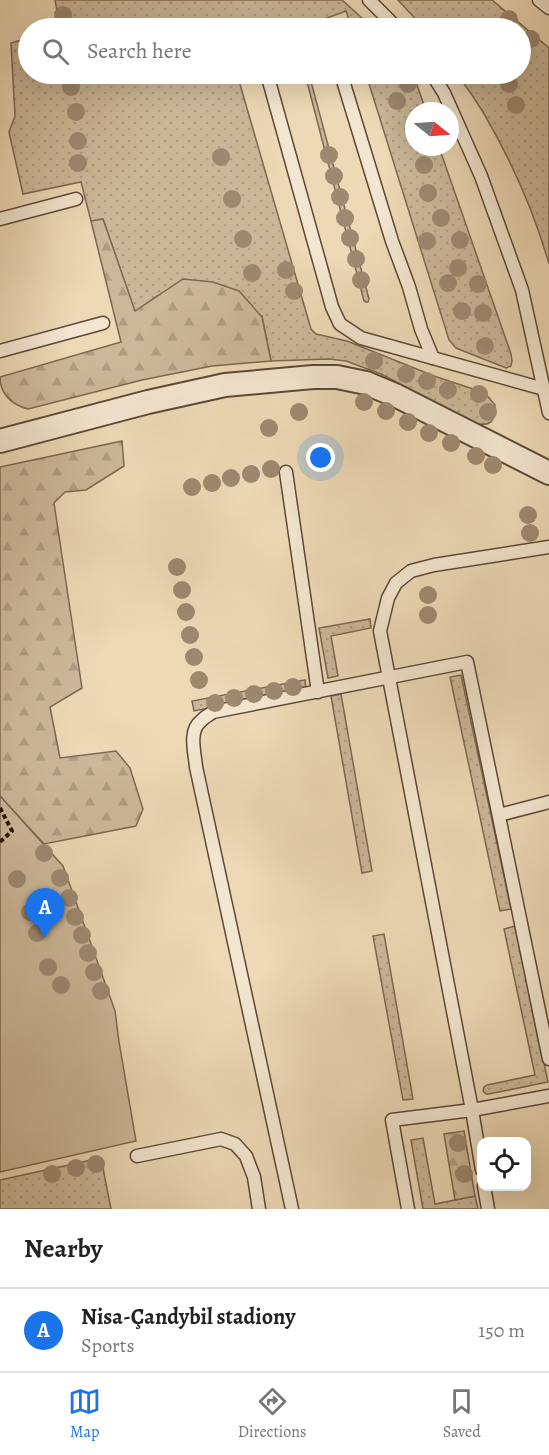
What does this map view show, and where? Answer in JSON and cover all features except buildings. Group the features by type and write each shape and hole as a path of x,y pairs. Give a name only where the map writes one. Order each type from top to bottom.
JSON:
{"street":[{"path":"0,441 148,402 225,385 337,377 366,384 397,396 549,473"}],"lane":[{"path":"369,0 386,18"},
{"path":"539,0 549,8"},
{"path":"270,84 332,307 340,324 361,338 544,389"},
{"path":"344,84 392,242 433,358"},
{"path":"438,84 481,176 522,290 549,413"},
{"path":"0,219 76,199"},
{"path":"0,351 103,323"},
{"path":"286,472 318,692"},
{"path":"477,1140 380,631 388,598 396,584 411,571 434,565 549,547"},
{"path":"292,1209 196,767 194,732 198,722 213,712 467,662 545,1025 549,1059"},
{"path":"499,815 549,802"},
{"path":"408,1209 392,1120 472,1110 549,1096"},
{"path":"137,1156 220,1139 235,1144 246,1156 254,1177 259,1209"},
{"path":"485,1191 488,1209"}],"path":[{"path":"0,808 12,831 0,842"}],"green space":[{"path":"55,0 342,0 362,18 348,18 346,11 327,18 58,18"},
{"path":"398,0 492,0 513,18 415,18"},
{"path":"531,33 549,48 549,264 529,205 512,167 483,112 464,84 531,84"},
{"path":"18,41 18,84 240,84 311,329 316,334 347,341 434,376 485,393 495,405 491,422 488,424 474,423 381,374 346,361 329,359 271,361 262,316 157,296 135,312 103,219 91,221 81,182 23,194 9,132 15,116 11,43"},
{"path":"308,84 312,84 369,299 368,302 364,301"},
{"path":"369,84 417,84 423,102 405,102 405,156 442,156 511,354 511,366 506,368 456,348 449,340"},
{"path":"103,219 135,311 183,279 213,282 239,291 262,317 271,361 212,366 142,380 28,409 12,402 2,389 0,377 121,342 91,221"},
{"path":"122,441 124,466 86,490 65,492 54,503 82,688 50,707 60,758 116,751 130,768 143,809 136,826 44,844 0,796 0,467"},
{"path":"370,619 371,628 331,636 338,676 328,678 319,628"},
{"path":"461,675 511,909 500,911 450,677"},
{"path":"305,680 306,690 194,711 192,701"},
{"path":"341,694 372,871 362,873 331,696"},
{"path":"0,796 63,866 115,1011 136,1141 0,1172"},
{"path":"515,926 548,1082 486,1094 483,1091 487,1085 535,1075 504,929"},
{"path":"384,934 413,1099 403,1100 373,936"},
{"path":"464,1131 475,1196 455,1200 444,1134"},
{"path":"423,1138 435,1204 475,1196 478,1209 423,1209 411,1140"},
{"path":"101,1158 111,1209 0,1209 0,1180"}],"place":[{"name":"Nisa-Çandybil stadiony","path":"45,938"}]}
